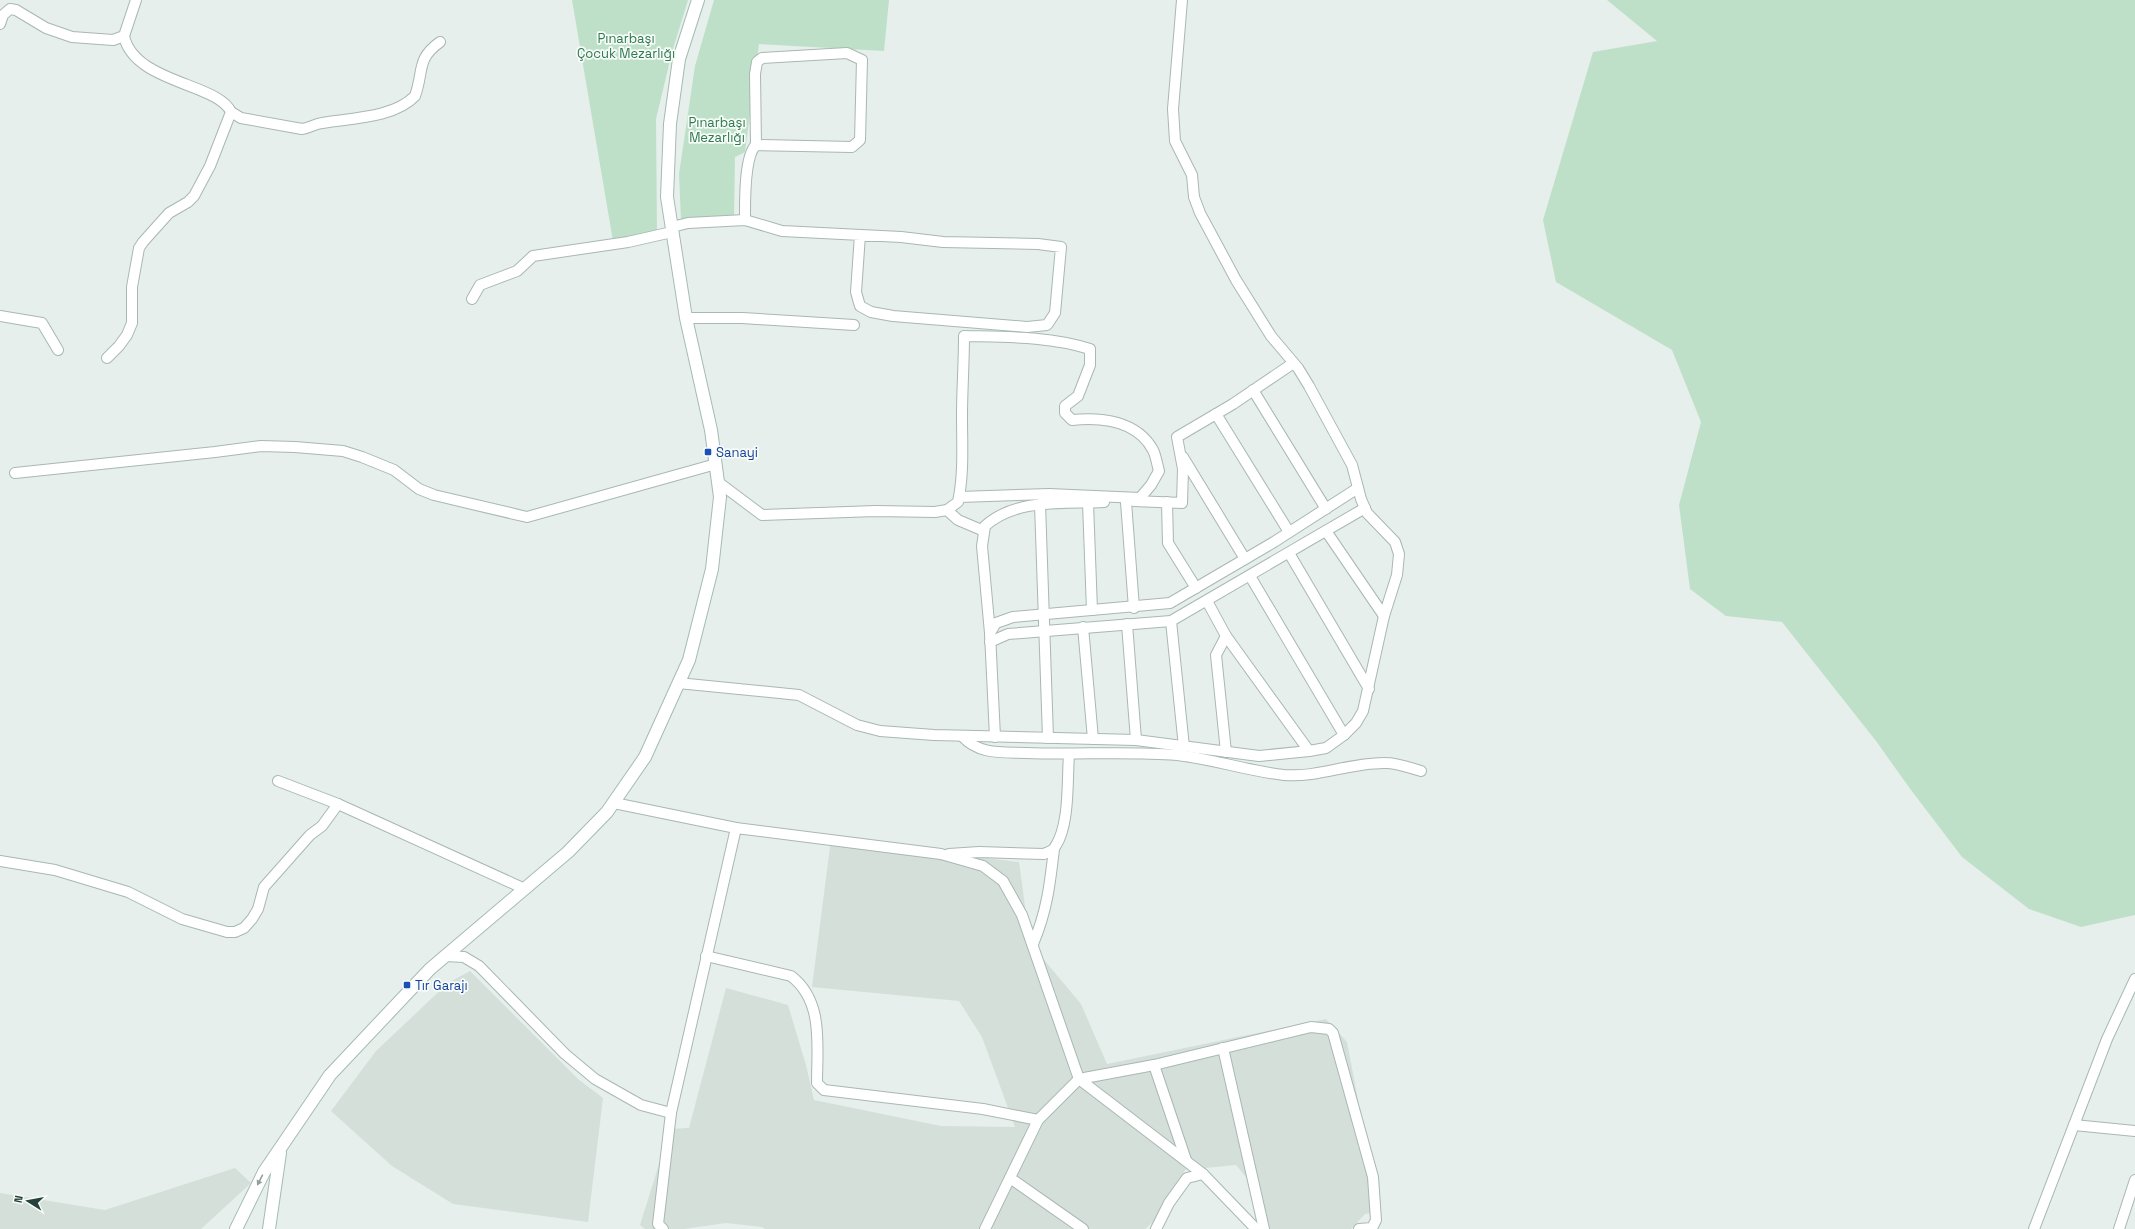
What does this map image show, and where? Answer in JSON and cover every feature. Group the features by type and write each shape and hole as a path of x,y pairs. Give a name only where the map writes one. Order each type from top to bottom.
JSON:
{"main road":[{"path":"236,1229 264,1172 330,1075 394,1007 446,956 568,852 607,812 645,757 689,660 712,568 720,497 711,430 686,318 667,197 670,124 679,60 698,0"},
{"path":"269,1229 281,1148"}],"street":[{"path":"136,0 124,36 126,46 148,66 167,78 214,97 228,105 231,112 241,118 302,129 310,128 318,123 351,118 379,116 405,104 415,96 422,61 428,51 440,42"},
{"path":"678,683 799,695 857,725 880,731 962,736 1136,740 1258,756 1326,748 1344,735 1356,723 1363,711 1369,689 1384,616 1397,575 1399,554 1395,542 1367,514 1352,465 1338,437 1298,368 1292,364 1271,336 1236,280 1200,213 1194,197 1192,175 1176,141 1173,110 1182,0"},
{"path":"0,24 2,15 10,9 16,10 46,28 72,37 113,40 124,36"},
{"path":"744,220 747,177 752,149 756,146 852,146 860,140 862,60 847,53 762,58 757,62 755,74 756,146"},
{"path":"107,358 127,335 132,323 132,288 139,248 169,213 188,202 194,196 210,166 231,112"},
{"path":"472,299 480,285 517,271 533,256 628,242 672,230 688,223 744,220 782,231 901,237 943,242 1038,244 1061,247 1056,313 1047,325 1027,327 893,316 871,312 860,306 856,292 860,235"},
{"path":"0,316 42,323 58,350"},
{"path":"686,318 742,318 854,325"},
{"path":"718,482 762,515 876,510 935,512 947,510 958,502 959,497 963,480 962,416 964,336 1017,338 1075,344 1090,349 1090,365 1078,396 1065,406 1065,412 1072,420 1090,418 1121,423 1142,435 1154,451 1159,471 1151,485 1140,498 1049,494 959,497"},
{"path":"995,737 990,638 982,546 985,526 995,517 1040,504 1126,502 1182,503 1183,469 1177,437 1216,414 1292,364"},
{"path":"1253,390 1326,509"},
{"path":"1216,414 1289,532"},
{"path":"15,473 261,446 324,449 343,451 394,470 419,489 434,495 527,517 716,464"},
{"path":"1180,452 1245,559"},
{"path":"990,638 996,623 1013,617 1134,608 1170,603 1245,559 1358,488"},
{"path":"1126,502 1134,608"},
{"path":"1167,502 1168,543 1196,588"},
{"path":"1088,503 1092,610"},
{"path":"1040,504 1048,738"},
{"path":"990,638 1008,634 1044,630 1171,621 1365,508"},
{"path":"947,510 958,520 984,531"},
{"path":"1326,531 1384,616"},
{"path":"1288,553 1369,689"},
{"path":"1250,576 1344,735"},
{"path":"1207,601 1226,636 1309,751"},
{"path":"1171,621 1184,747"},
{"path":"1127,624 1136,740"},
{"path":"1083,627 1093,739"},
{"path":"1226,636 1216,655 1226,752"},
{"path":"962,736 970,745 985,751 1069,754 1136,753 1179,756 1285,775 1316,774 1362,764 1387,762 1421,771"},
{"path":"1032,944 1043,921 1050,885 1054,849 1059,839 1066,813 1069,754"},
{"path":"278,781 338,804 525,889"},
{"path":"614,802 736,828 941,854 983,866 1003,881 1022,915 1079,1079 1203,1174 1256,1229"},
{"path":"0,861 55,870 128,892 182,919 227,932 235,932 244,928 252,919 258,909 264,887 310,835 322,826 338,804"},
{"path":"663,1229 658,1224 671,1113 736,828"},
{"path":"941,854 979,852 1044,854 1054,849"},
{"path":"446,956 464,957 479,966 566,1054 595,1079 640,1105 671,1113"},
{"path":"706,956 792,976 801,983 814,1009 817,1032 817,1083 824,1090 983,1109 1038,1120"},
{"path":"2034,1229 2107,1039 2135,979"},
{"path":"985,1229 1038,1120 1079,1079 1154,1065 1311,1027 1329,1029 1333,1034 1373,1176 1376,1220 1372,1228 1359,1229"},
{"path":"1223,1048 1264,1229"},
{"path":"1154,1065 1186,1160"},
{"path":"2074,1125 2135,1130"},
{"path":"1156,1229 1169,1203 1187,1178 1203,1174"},
{"path":"1010,1178 1082,1229"},
{"path":"2119,1229 2135,1180"}],"shaded area":[{"path":"831,839 1019,862 1030,943 1081,1004 1107,1064 1326,1019 1347,1042 1379,1211 1365,1214 1351,1229 1257,1229 1250,1182 1236,1165 1185,1170 1153,1222 1145,1229 765,1229 762,1227 726,1223 684,1229 645,1229 640,1225 670,1129 689,1128 726,988 788,1005 806,1065 814,1100 941,1126 1015,1127 982,1037 959,1001 812,987"},
{"path":"470,971 578,1079 603,1098 588,1222 453,1204 392,1166 331,1111 376,1051 448,983"},
{"path":"235,1168 251,1183 201,1229 0,1229 0,1193 105,1210"}],"green space":[{"name":"Pınarbaşı Çocuk Mezarlığı","path":"572,0 688,0 672,52 656,119 657,235 613,241"},
{"name":"Pınarbaşı Mezarlığı","path":"714,0 889,0 884,51 759,44 745,152 735,157 734,217 681,220 679,174 695,66"},
{"path":"1607,0 2135,0 2135,915 2081,927 2029,909 1962,857 1876,741 1782,622 1726,616 1690,589 1679,505 1701,422 1672,350 1556,282 1543,220 1593,52 1657,41"}],"place":[{"name":"Sanayi","path":"708,452"},
{"name":"Tır Garajı","path":"407,985"}]}
